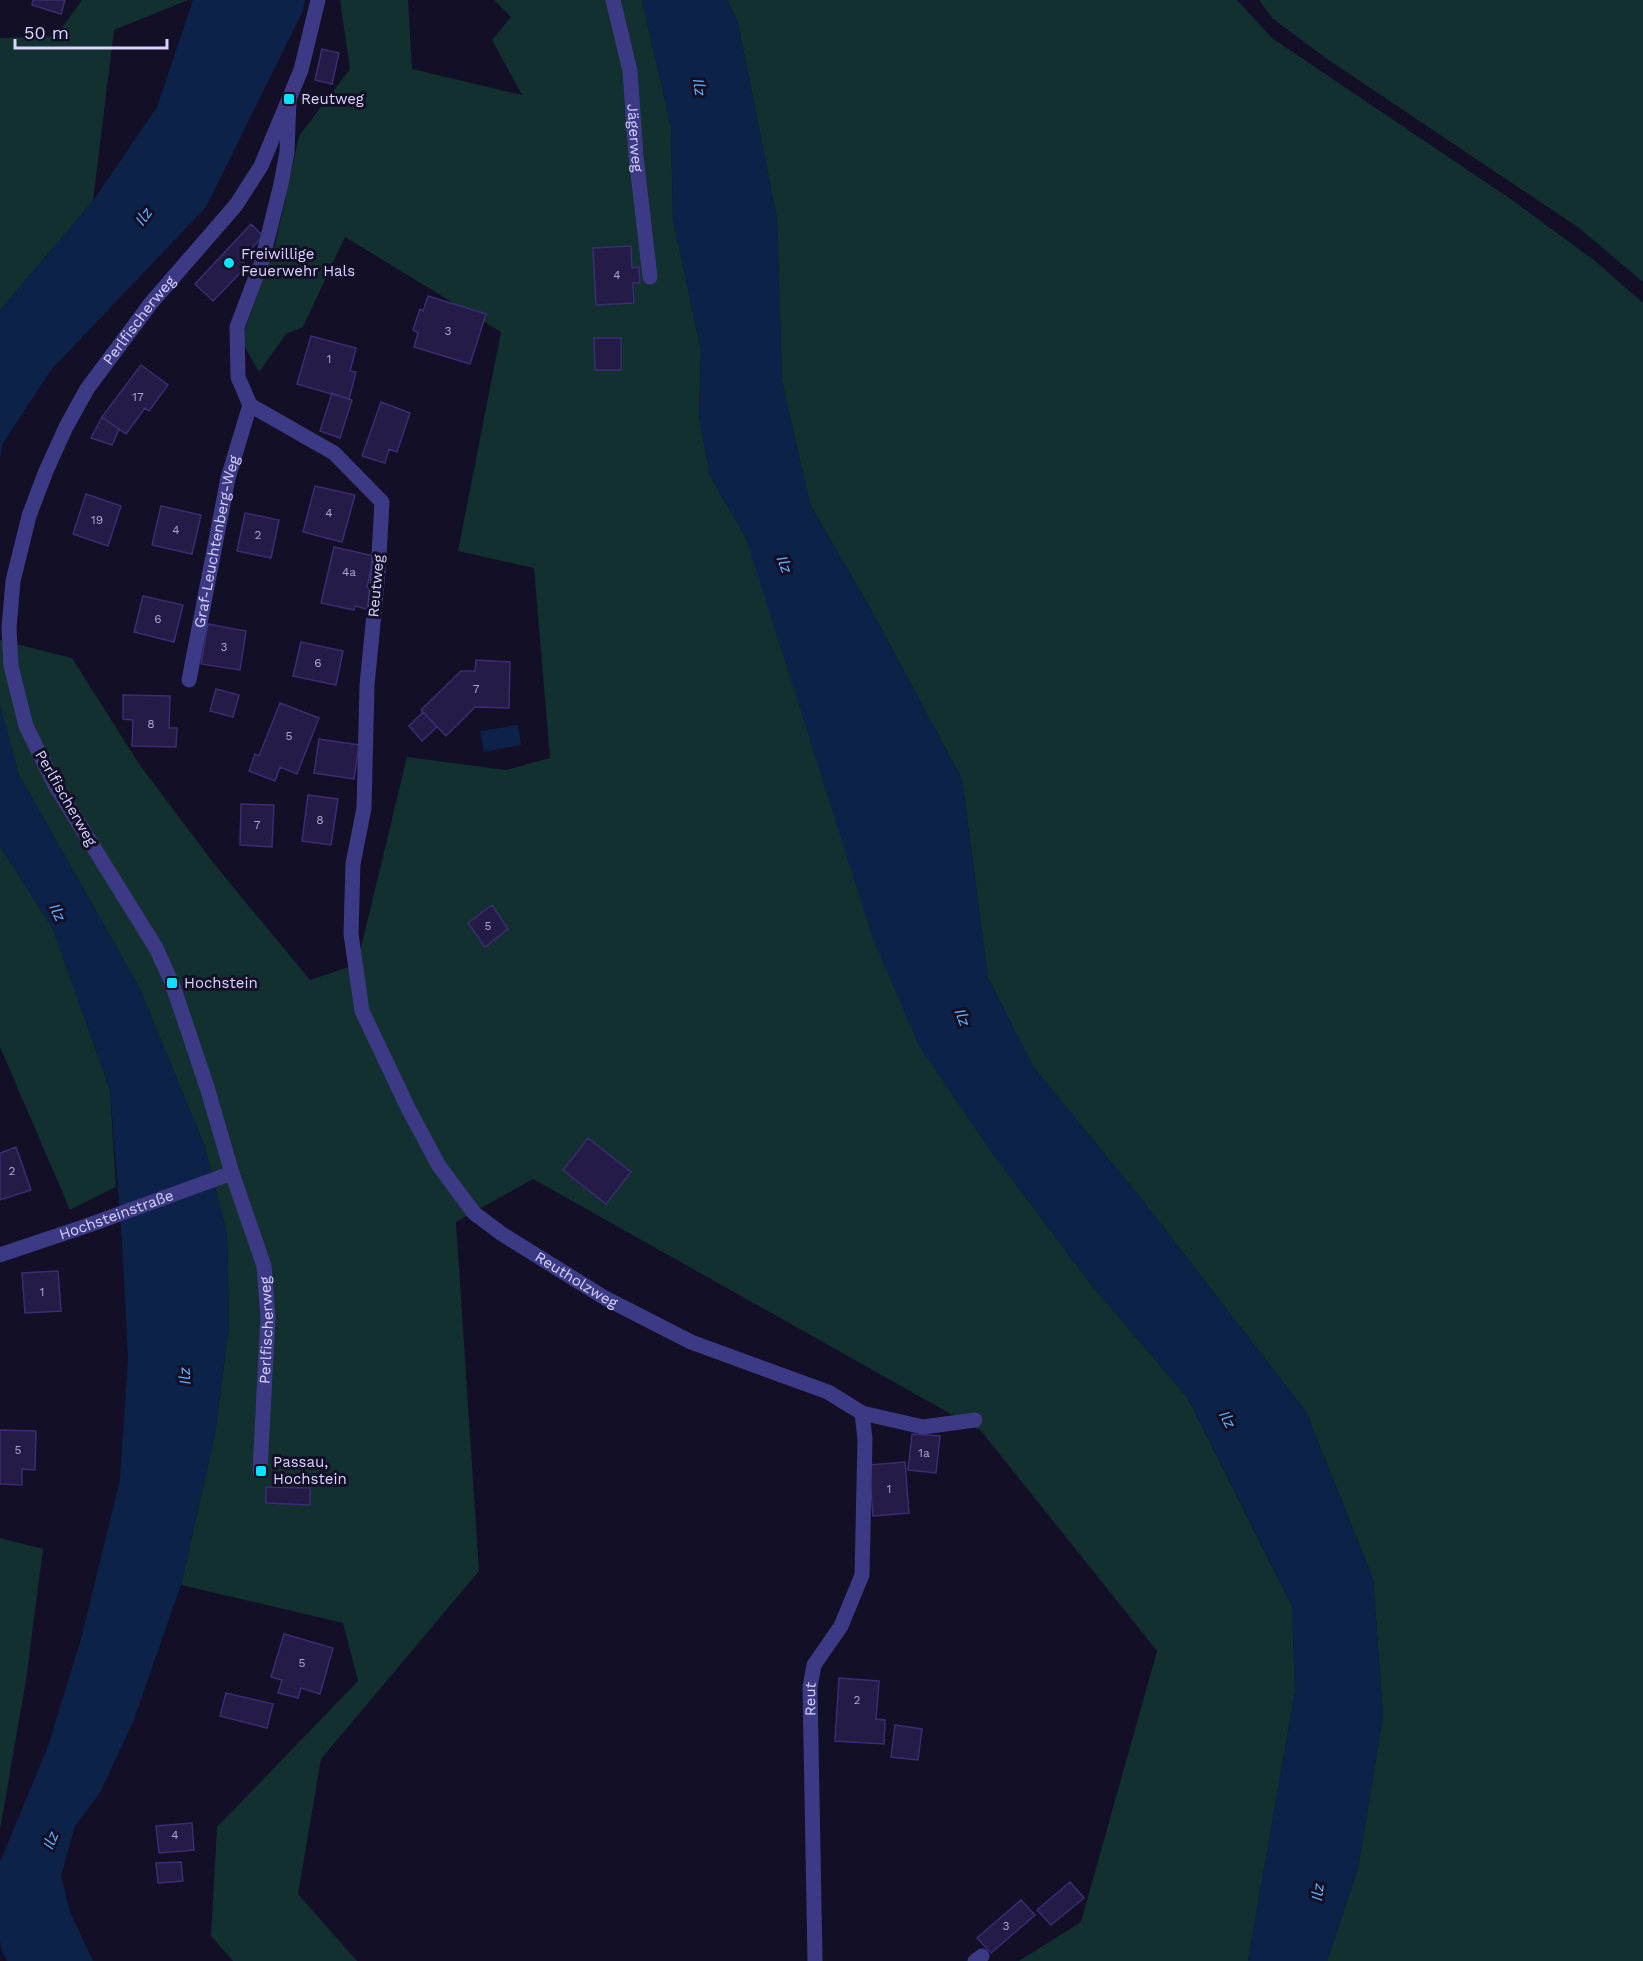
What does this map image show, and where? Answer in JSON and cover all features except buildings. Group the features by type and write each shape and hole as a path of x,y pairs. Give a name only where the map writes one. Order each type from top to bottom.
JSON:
{"street":[{"name":"Perlfischerweg","path":"260,1470 268,1318 264,1266 172,983 156,948 55,785 26,726 11,666 9,628 13,581 29,516 66,427 87,389 151,303 236,205 261,166 301,70 318,0"},
{"name":"Jägerweg","path":"614,0 630,71 636,156 650,277"},
{"path":"250,405 238,377 237,327 262,261 280,184 287,152 290,99"},
{"name":"Graf-Leuchtenberg-Weg","path":"189,680 228,478 250,405"},
{"name":"Reutweg","path":"250,405 334,453 382,502 378,573 367,685 364,808 353,864 351,934"},
{"name":"Reutholzweg","path":"351,934 362,1011 409,1110 439,1166 474,1213 502,1234 596,1292 691,1342 828,1392 862,1413 923,1427 975,1420"},
{"name":"Hochsteinstraße","path":"0,1255 232,1173"},
{"name":"Reut","path":"814,1961 810,1687 814,1665 841,1626 862,1575 865,1450 862,1413"}],"green space":[{"path":"82,0 188,0 114,30 93,201 0,310 0,38 56,36"},
{"path":"340,0 408,0 412,69 522,95 492,40 511,17 494,0 642,0 671,127 673,219 701,350 699,417 710,476 746,538 987,1146 1093,1287 1187,1397 1292,1606 1295,1692 1248,1961 1019,1961 1081,1922 1157,1651 981,1431 533,1179 456,1222 479,1571 321,1759 298,1894 357,1961 233,1961 211,1936 217,1827 358,1681 343,1623 181,1585 215,1434 229,1325 227,1234 205,1147 139,987 19,775 0,706 0,640 72,658 139,764 215,865 310,980 357,964 407,757 506,770 550,758 534,568 458,551 501,332 345,237 303,327 286,334 259,372 241,340 275,245 299,136 350,69"},
{"path":"727,0 1237,0 1272,38 1512,200 1595,261 1643,303 1643,1961 1327,1961 1358,1868 1383,1716 1373,1579 1306,1412 1143,1201 1034,1068 988,978 962,779 870,608 810,505 782,381 777,219 738,23"},
{"path":"1259,0 1643,0 1643,282 1579,228 1327,59 1272,18"},
{"path":"0,846 53,929 110,1090 116,1187 70,1210 0,1047"},
{"path":"0,1538 43,1549 26,1680 0,1830"}],"water":[{"name":"Ilz","path":"193,0 305,0 303,11 206,207 51,370 3,443 0,459 0,310 93,201 157,107"},
{"name":"Ilz","path":"642,0 727,0 738,23 777,219 782,381 810,505 870,608 962,779 988,978 1034,1068 1143,1201 1306,1412 1373,1579 1383,1716 1358,1868 1327,1961 1248,1961 1295,1692 1292,1606 1187,1397 1093,1287 987,1146 919,1046 873,939 746,538 710,476 699,417 701,350 673,219 671,127"},
{"name":"Ilz","path":"0,706 19,775 139,987 205,1147 227,1234 229,1325 215,1434 181,1585 133,1722 100,1793 75,1826 61,1876 70,1912 93,1961 7,1961 0,1941 0,1862 48,1746 81,1639 120,1480 128,1359 122,1241 110,1090 53,929 0,846"},
{"path":"518,725 521,745 484,752 480,731"}],"place":[{"name":"Reutweg","path":"289,99"},
{"name":"Freiwillige Feuerwehr Hals","path":"229,263"},
{"name":"Hochstein","path":"172,983"},
{"name":"Passau, Hochstein","path":"261,1471"}]}
